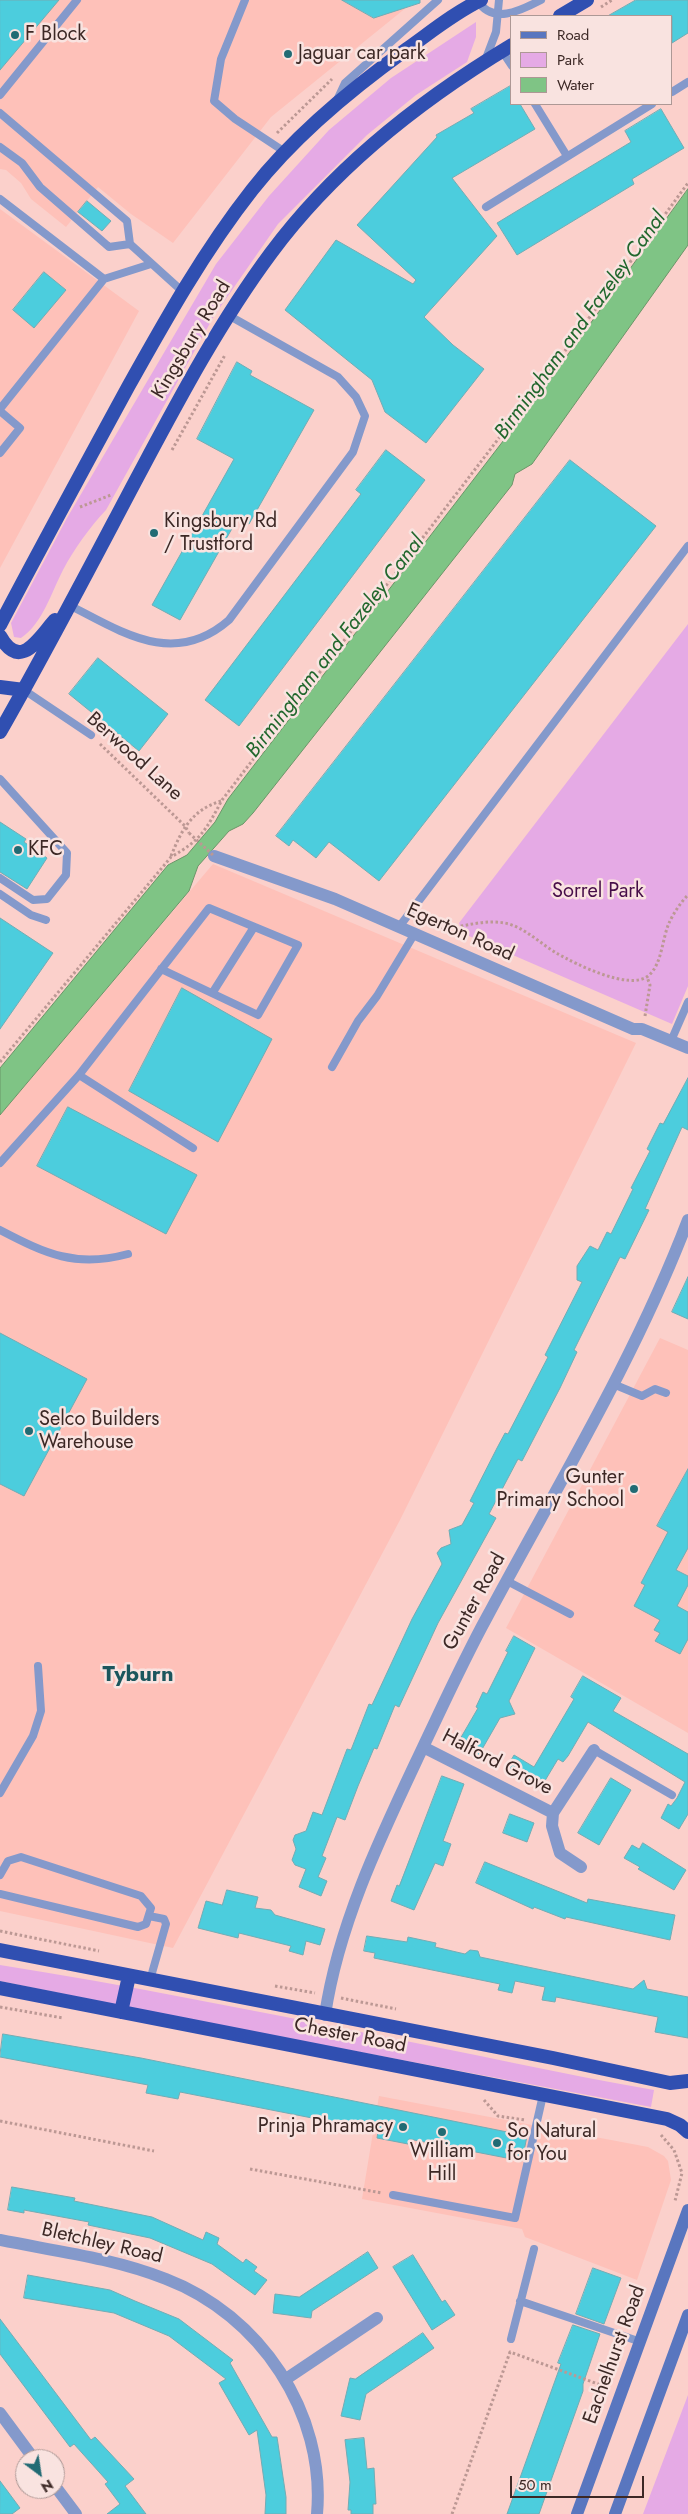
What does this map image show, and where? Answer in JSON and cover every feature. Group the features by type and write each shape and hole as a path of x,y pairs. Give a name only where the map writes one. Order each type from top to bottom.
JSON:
{"highway":[{"name":"Kingsbury Road","path":"0,625 63,505 182,291 253,189 285,152 380,68 478,0"},
{"path":"562,15 587,0"},
{"name":"Kingsbury Road","path":"0,732 176,405 228,315 272,251 321,194 367,150 425,104 507,48"},
{"path":"0,636 11,651 27,652 69,604"},
{"path":"0,687 24,690"},
{"name":"Chester Road","path":"0,1950 553,2058 670,2083 688,2081"},
{"path":"121,2012 130,1976"},
{"name":"Chester Road","path":"0,1988 667,2119 680,2125 688,2132"}],"main road":[{"name":"Eachelhurst Road","path":"577,2514 688,2210"},
{"path":"615,2514 688,2315"}],"street":[{"name":"Egerton Road","path":"214,856 335,899 633,1029 642,1029 688,1048"},
{"name":"Gunter Road","path":"325,2015 336,1958 381,1835 445,1698 682,1253 688,1220"},
{"name":"Halford Grove","path":"423,1747 553,1813"},
{"name":"Halford Grove","path":"581,1867 560,1853 552,1826 553,1813 594,1750"},
{"name":"Bletchley Road","path":"0,2240 133,2267 168,2280 201,2296 230,2315 254,2339 286,2379 310,2432 317,2463 317,2514"},
{"path":"286,2379 377,2318"},
{"path":"0,2413 27,2449"},
{"path":"65,2499 76,2514"}],"lane":[{"path":"0,94 77,0"},
{"path":"245,0 221,59 214,101 285,152"},
{"path":"334,107 345,83 438,0"},
{"path":"478,0 483,10 499,15 510,14 541,0"},
{"path":"485,62 496,32 499,0"},
{"path":"673,91 688,82"},
{"path":"536,105 567,156"},
{"path":"486,207 650,105"},
{"path":"0,113 127,221 130,244 182,291"},
{"path":"0,147 22,163 40,187 110,247 130,244"},
{"path":"0,199 104,279"},
{"path":"0,453 20,428 0,410 104,279 151,264"},
{"path":"69,604 126,635 146,641 174,643 215,633 229,620 353,452 365,416 356,397 338,377 228,315"},
{"path":"399,927 688,546"},
{"name":"Berwood Lane","path":"24,690 91,735"},
{"path":"0,779 67,853 66,875 47,899 33,900 0,878"},
{"path":"0,894 31,915 46,920"},
{"path":"0,1163 61,1092 79,1075 161,969 209,908 298,945 258,1014 161,969"},
{"path":"213,992 254,927"},
{"path":"332,1067 358,1021 377,996 415,933"},
{"path":"671,1041 688,1002"},
{"path":"79,1075 193,1148"},
{"path":"0,1230 32,1246 58,1256 76,1260 104,1260 128,1254"},
{"path":"613,1384 642,1396 655,1389 666,1393"},
{"path":"507,1581 570,1614"},
{"path":"0,1793 33,1736 41,1711 38,1666"},
{"path":"594,1750 672,1795"},
{"path":"0,1875 8,1861 20,1857 141,1896 151,1908 146,1924 138,1927 0,1894"},
{"path":"149,1916 158,1916 164,1919 166,1924 150,1980"},
{"path":"393,2195 515,2218 543,2095"},
{"path":"511,2339 534,2249"},
{"path":"520,2301 641,2342"}],"path":[{"path":"171,857 194,844 207,828 222,800 548,374 688,183"},
{"path":"170,453 228,350"},
{"path":"63,505 76,509 116,493 126,499"},
{"name":"Berwood Lane","path":"91,735 214,856"},
{"path":"0,1062 171,857 181,830 207,805 222,800"},
{"path":"438,929 490,921 510,925 527,933 558,954 613,978 632,981 647,977 655,967 669,923 688,895"},
{"path":"642,1029 650,985 647,977"},
{"path":"0,2007 68,2019"},
{"path":"476,2099 486,2101 498,2116 528,2121 538,2114"},
{"path":"0,2121 154,2151"},
{"path":"654,2134 663,2136 674,2150 682,2173 674,2204"},
{"path":"250,2169 393,2195"},
{"path":"452,2514 510,2352 621,2392"}],"shaded area":[{"path":"0,0 410,0 407,7 271,117 173,243 131,214 98,187 66,227 31,199 21,183 6,170 0,169"},
{"path":"0,209 139,311 0,568"},
{"path":"213,864 636,1043 400,1520 173,1948 0,1911 0,1115"},
{"name":"Gunter Primary School","path":"660,1338 688,1350 688,1733 506,1628"},
{"path":"379,2096 648,2147 664,2156 668,2161 671,2180 637,2280 525,2237 522,2229 362,2199"}],"green space":[{"path":"476,22 476,37 467,62 416,95 367,135 278,224 214,316 106,510 83,538 67,562 41,616 29,632 21,638 14,637 11,623 67,518 216,264 269,196 329,130 391,78"},
{"name":"Sorrel Park","path":"688,624 688,986 672,1024 462,933 459,923"},
{"path":"0,1965 188,1998 654,2090 651,2107 217,2025 0,1981"},
{"path":"688,2395 688,2514 643,2514"}],"water":[{"path":"688,189 688,245 532,464 515,474 512,485 253,813 243,824 229,831 198,866 189,891 0,1115 0,1068 168,865 187,855 215,822 228,799 540,393"}],"building":[{"name":"F Block","path":"0,0 59,0 0,70"},
{"path":"342,0 420,0 420,3 374,18"},
{"path":"636,0 688,0 688,33 673,42 673,15 610,15"},
{"path":"510,86 510,105 521,105 535,129 452,178 497,236 424,317 453,345 484,369 426,443 385,412 372,380 285,310 336,240 413,284 416,280 357,225 437,137 436,135 474,113 471,109"},
{"path":"661,109 684,148 632,179 634,184 517,255 497,223 631,142 625,131"},
{"path":"87,201 111,221 102,231 78,212"},
{"path":"44,272 66,290 34,328 13,310"},
{"path":"237,362 252,371 250,375 314,410 249,524 238,518 180,620 152,605 234,459 197,439"},
{"path":"386,450 425,480 239,726 205,700 361,494 356,490"},
{"path":"570,460 656,526 379,881 329,842 316,858 293,840 289,846 276,836"},
{"path":"98,658 168,714 139,751 69,694"},
{"name":"KFC","path":"0,822 26,839 24,842 47,858 27,889 0,872"},
{"path":"0,918 53,953 0,1029"},
{"path":"182,988 272,1039 218,1142 129,1091"},
{"path":"688,1078 688,1130 682,1127 645,1209 649,1210 625,1259 620,1257 574,1350 577,1352 560,1388 522,1461 518,1459 489,1514 496,1518 438,1623 399,1707 395,1705 377,1749 374,1748 345,1820 337,1817 322,1856 326,1858 318,1877 327,1881 321,1896 299,1887 306,1869 295,1865 292,1860 296,1849 293,1840 295,1835 306,1831 313,1812 322,1815 347,1749 351,1750 369,1704 372,1705 412,1619 442,1564 437,1553 441,1548 451,1544 449,1530 462,1525 474,1503 470,1501 497,1448 505,1433 508,1434 548,1357 545,1355 582,1282 577,1280 577,1266 590,1246 598,1250 607,1232 611,1234 650,1151 647,1149 660,1123 663,1124"},
{"path":"68,1107 197,1175 166,1234 37,1166"},
{"path":"688,1277 688,1319 672,1312"},
{"name":"Selco Builders Warehouse","path":"0,1333 87,1379 24,1496 0,1484"},
{"path":"688,1469 688,1548 676,1570 688,1576 688,1585 677,1606 688,1612 688,1639 680,1654 655,1641 660,1633 654,1630 660,1620 634,1606 645,1585 641,1583 668,1532 657,1526"},
{"path":"514,1636 535,1648 509,1701 515,1714 500,1718 477,1758 456,1746 478,1708 476,1707 483,1692 487,1694"},
{"path":"583,1676 621,1698 613,1711 688,1754 688,1814 679,1829 661,1818 668,1804 671,1806 677,1798 685,1782 588,1722 568,1756 563,1762 558,1759 540,1789 506,1769 514,1755 534,1767 574,1699 571,1697"},
{"path":"442,1776 464,1784 443,1841 451,1844 443,1866 435,1863 414,1910 391,1901 397,1885 399,1886"},
{"path":"611,1778 631,1790 599,1845 578,1833"},
{"path":"510,1814 534,1823 527,1842 503,1833"},
{"path":"643,1843 686,1870 674,1890 638,1869 640,1867 624,1858 632,1845 639,1849"},
{"path":"485,1862 587,1903 588,1899 675,1915 670,1940 566,1917 565,1919 534,1907 533,1909 476,1883"},
{"path":"227,1890 258,1897 255,1908 271,1910 275,1915 325,1929 320,1945 306,1941 303,1955 289,1951 291,1946 239,1933 238,1938 198,1928 206,1901 222,1905"},
{"path":"367,1936 407,1942 408,1937 436,1943 435,1947 465,1954 470,1950 478,1951 480,1957 633,1989 644,1980 647,1989 688,1997 688,2038 655,2032 658,2017 556,1997 555,2002 542,2000 545,1987 515,1981 512,1993 498,1990 500,1984 374,1958 375,1953 364,1951"},
{"path":"3,2034 141,2058 527,2136 522,2161 409,2139 408,2144 377,2138 378,2131 180,2092 178,2099 146,2093 148,2085 0,2057"},
{"path":"12,2187 75,2198 74,2201 152,2217 203,2240 206,2232 219,2238 217,2244 243,2263 246,2259 257,2267 254,2271 267,2280 255,2295 212,2264 150,2238 88,2225 89,2222 24,2210 24,2213 8,2210"},
{"path":"368,2252 378,2268 312,2311 311,2318 273,2313 275,2294 299,2297"},
{"path":"413,2255 442,2302 445,2300 455,2315 432,2330 393,2267"},
{"path":"593,2268 621,2278 604,2324 576,2314"},
{"path":"28,2275 110,2290 179,2319 233,2360 230,2363 272,2437 277,2437 286,2497 286,2514 265,2514 266,2495 257,2430 249,2435 219,2383 226,2379 169,2336 114,2313 24,2298"},
{"path":"0,2319 91,2440 95,2437 134,2479 125,2486 146,2514 107,2514 120,2504 105,2484 108,2482 74,2444 70,2447 0,2354"},
{"path":"573,2325 600,2334 583,2384 583,2391 539,2514 507,2514 561,2364 558,2363"},
{"path":"423,2333 434,2348 366,2394 360,2420 341,2416 350,2378 355,2379"},
{"path":"364,2438 367,2469 374,2468 376,2504 373,2504 373,2514 351,2514 351,2510 348,2510 350,2482 345,2440"},
{"path":"0,2481 20,2508 12,2514 0,2514"}],"place":[{"name":"F Block","path":"15,35"},
{"name":"Jaguar car park","path":"288,54"},
{"name":"Kingsbury Rd / Trustford","path":"154,533"},
{"name":"KFC","path":"18,850"},
{"name":"Selco Builders Warehouse","path":"29,1431"},
{"name":"Gunter Primary School","path":"634,1489"},
{"name":"Prinja Phramacy","path":"403,2127"},
{"name":"William Hill","path":"442,2132"},
{"name":"So Natural for You","path":"497,2143"}],"district":[{"name":"Tyburn","path":"138,1676"}],"water label":[{"name":"Birmingham and Fazeley Canal","path":"581,326"},
{"name":"Birmingham and Fazeley Canal","path":"336,647"}]}
